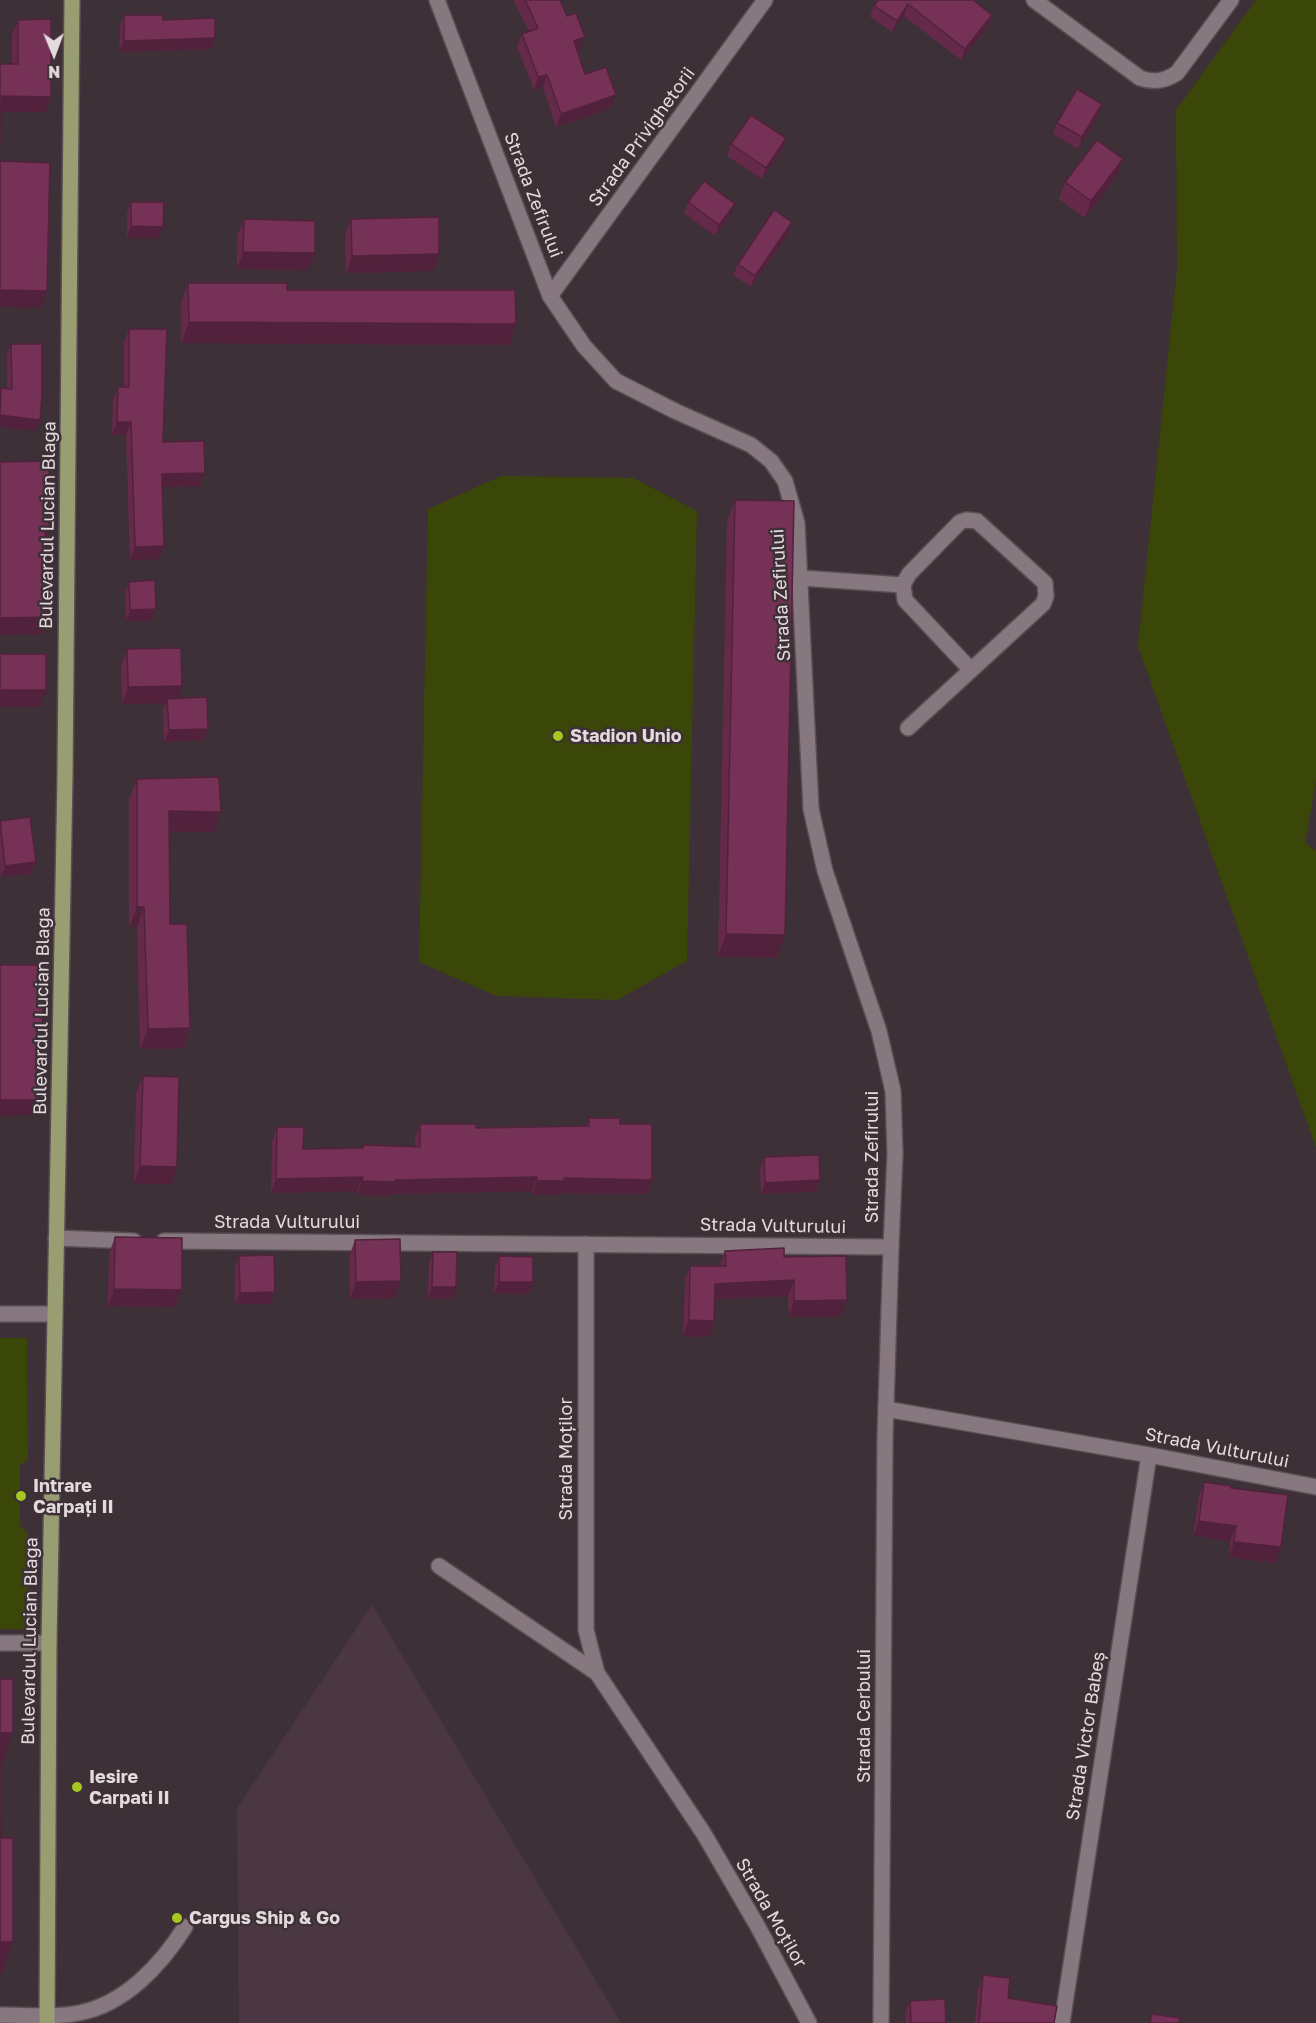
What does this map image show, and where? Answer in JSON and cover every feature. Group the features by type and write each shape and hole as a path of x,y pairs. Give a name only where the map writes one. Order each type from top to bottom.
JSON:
{"main road":[{"name":"Bulevardul Lucian Blaga","path":"47,2019 49,1643 65,741 72,0"}],"street":[{"name":"Strada Zefirului","path":"437,0 550,296 584,346 616,381 675,411 751,445 771,461 785,481 797,523 811,809 825,871 879,1031 894,1091 895,1154 891,1247"},
{"name":"Strada Privighetorii","path":"550,296 765,0"},
{"path":"1034,0 1140,78 1157,81 1165,80 1177,73 1232,0"},
{"path":"909,728 1043,604 1046,596 1045,583 977,521 966,519 960,522 909,574 903,585 905,600 971,670"},
{"path":"801,578 903,585"},
{"name":"Strada Vulturului","path":"57,1238 134,1241 891,1247"},
{"name":"Strada Moților","path":"586,1244 586,1630 597,1673 704,1834 758,1927 809,2023"},
{"path":"886,1408 891,1247"},
{"path":"0,1314 55,1314"},
{"name":"Strada Vulturului","path":"886,1408 1316,1487"},
{"name":"Strada Cerbului","path":"881,2023 886,1408"},
{"name":"Strada Victor Babeș","path":"1062,2023 1149,1455"},
{"name":"Strada Moților","path":"439,1566 597,1673"},
{"path":"0,1643 49,1643"},
{"path":"0,2015 47,2019 99,2008 144,1979 175,1943 185,1927"}],"shaded area":[{"path":"372,1605 621,2023 239,2023 237,1808"}],"green space":[{"path":"1256,0 1316,0 1316,781 1305,843 1316,851 1316,1148 1138,646 1177,269 1176,110"},
{"name":"Stadion Unio","path":"501,476 633,478 697,511 687,961 617,1000 496,996 419,962 428,509"},
{"path":"0,1338 27,1338 28,1460 20,1465 20,1526 28,1533 28,1629 0,1629"}],"building":[{"path":"525,0 560,0 567,16 576,13 585,37 574,41 585,74 606,67 616,95 561,114 547,75 538,77 522,34 538,28"},
{"path":"878,0 973,0 992,15 965,49 908,4 897,21 874,6"},
{"path":"124,15 163,15 163,20 215,18 215,38 124,41"},
{"path":"51,19 51,97 2,96 0,143 0,64 18,64 18,20"},
{"path":"1077,89 1102,104 1082,137 1057,123"},
{"path":"751,115 786,138 766,168 731,144"},
{"path":"1097,140 1123,159 1091,201 1065,182"},
{"path":"0,161 50,163 47,291 0,290"},
{"path":"704,181 735,204 719,225 688,202"},
{"path":"131,202 164,202 163,227 131,226"},
{"path":"774,210 792,222 755,276 738,264"},
{"path":"439,217 439,254 352,256 351,219"},
{"path":"244,219 315,221 315,253 243,252"},
{"path":"188,283 287,283 287,290 515,290 516,324 189,322"},
{"path":"129,329 167,329 163,442 204,441 205,473 162,474 164,546 135,547 131,422 117,422 118,387 129,387"},
{"path":"11,344 42,344 40,420 0,415 1,388 12,389"},
{"path":"49,461 49,531 45,531 50,617 0,618 0,462"},
{"path":"735,500 794,501 785,935 726,934"},
{"path":"155,580 156,609 130,610 129,582"},
{"path":"181,648 182,686 128,687 127,649"},
{"path":"0,654 46,654 46,690 0,690"},
{"path":"207,697 208,729 169,730 167,699"},
{"path":"219,777 221,812 169,811 170,924 187,924 190,1028 148,1029 144,907 137,907 137,779"},
{"path":"30,817 36,862 5,866 0,821"},
{"path":"0,965 46,965 42,1049 38,1049 39,1100 0,1100"},
{"path":"143,1076 179,1077 177,1167 140,1166"},
{"path":"589,1118 620,1118 620,1124 652,1124 652,1180 564,1178 564,1181 537,1181 537,1177 395,1180 395,1182 362,1181 363,1177 276,1179 277,1127 304,1127 303,1149 363,1148 364,1145 420,1147 420,1124 476,1124 476,1128 589,1126"},
{"path":"819,1155 820,1180 765,1183 764,1157"},
{"path":"115,1237 182,1238 182,1290 114,1289"},
{"path":"400,1239 401,1281 356,1282 355,1240"},
{"path":"784,1248 784,1257 846,1256 847,1300 794,1301 794,1280 715,1284 714,1321 689,1320 690,1266 726,1266 725,1251"},
{"path":"433,1252 457,1252 456,1287 432,1287"},
{"path":"274,1255 275,1292 240,1293 239,1256"},
{"path":"499,1256 533,1257 533,1282 499,1282"},
{"path":"1204,1482 1288,1495 1281,1547 1234,1542 1236,1526 1199,1521"},
{"path":"0,1679 13,1679 13,1733 0,1733"},
{"path":"0,1733 1,1838 13,1838 13,1942 0,1942"},
{"path":"983,1975 1010,1978 1008,1998 1057,2006 1054,2023 979,2023"},
{"path":"945,1999 946,2023 911,2023 910,2001"},
{"path":"1152,2014 1180,2018 1179,2023 1150,2023"}],"place":[{"name":"Stadion Unio","path":"558,736"},
{"name":"Intrare Carpați II","path":"21,1496"},
{"name":"Iesire Carpati II","path":"77,1787"},
{"name":"Cargus Ship & Go","path":"177,1918"}]}
